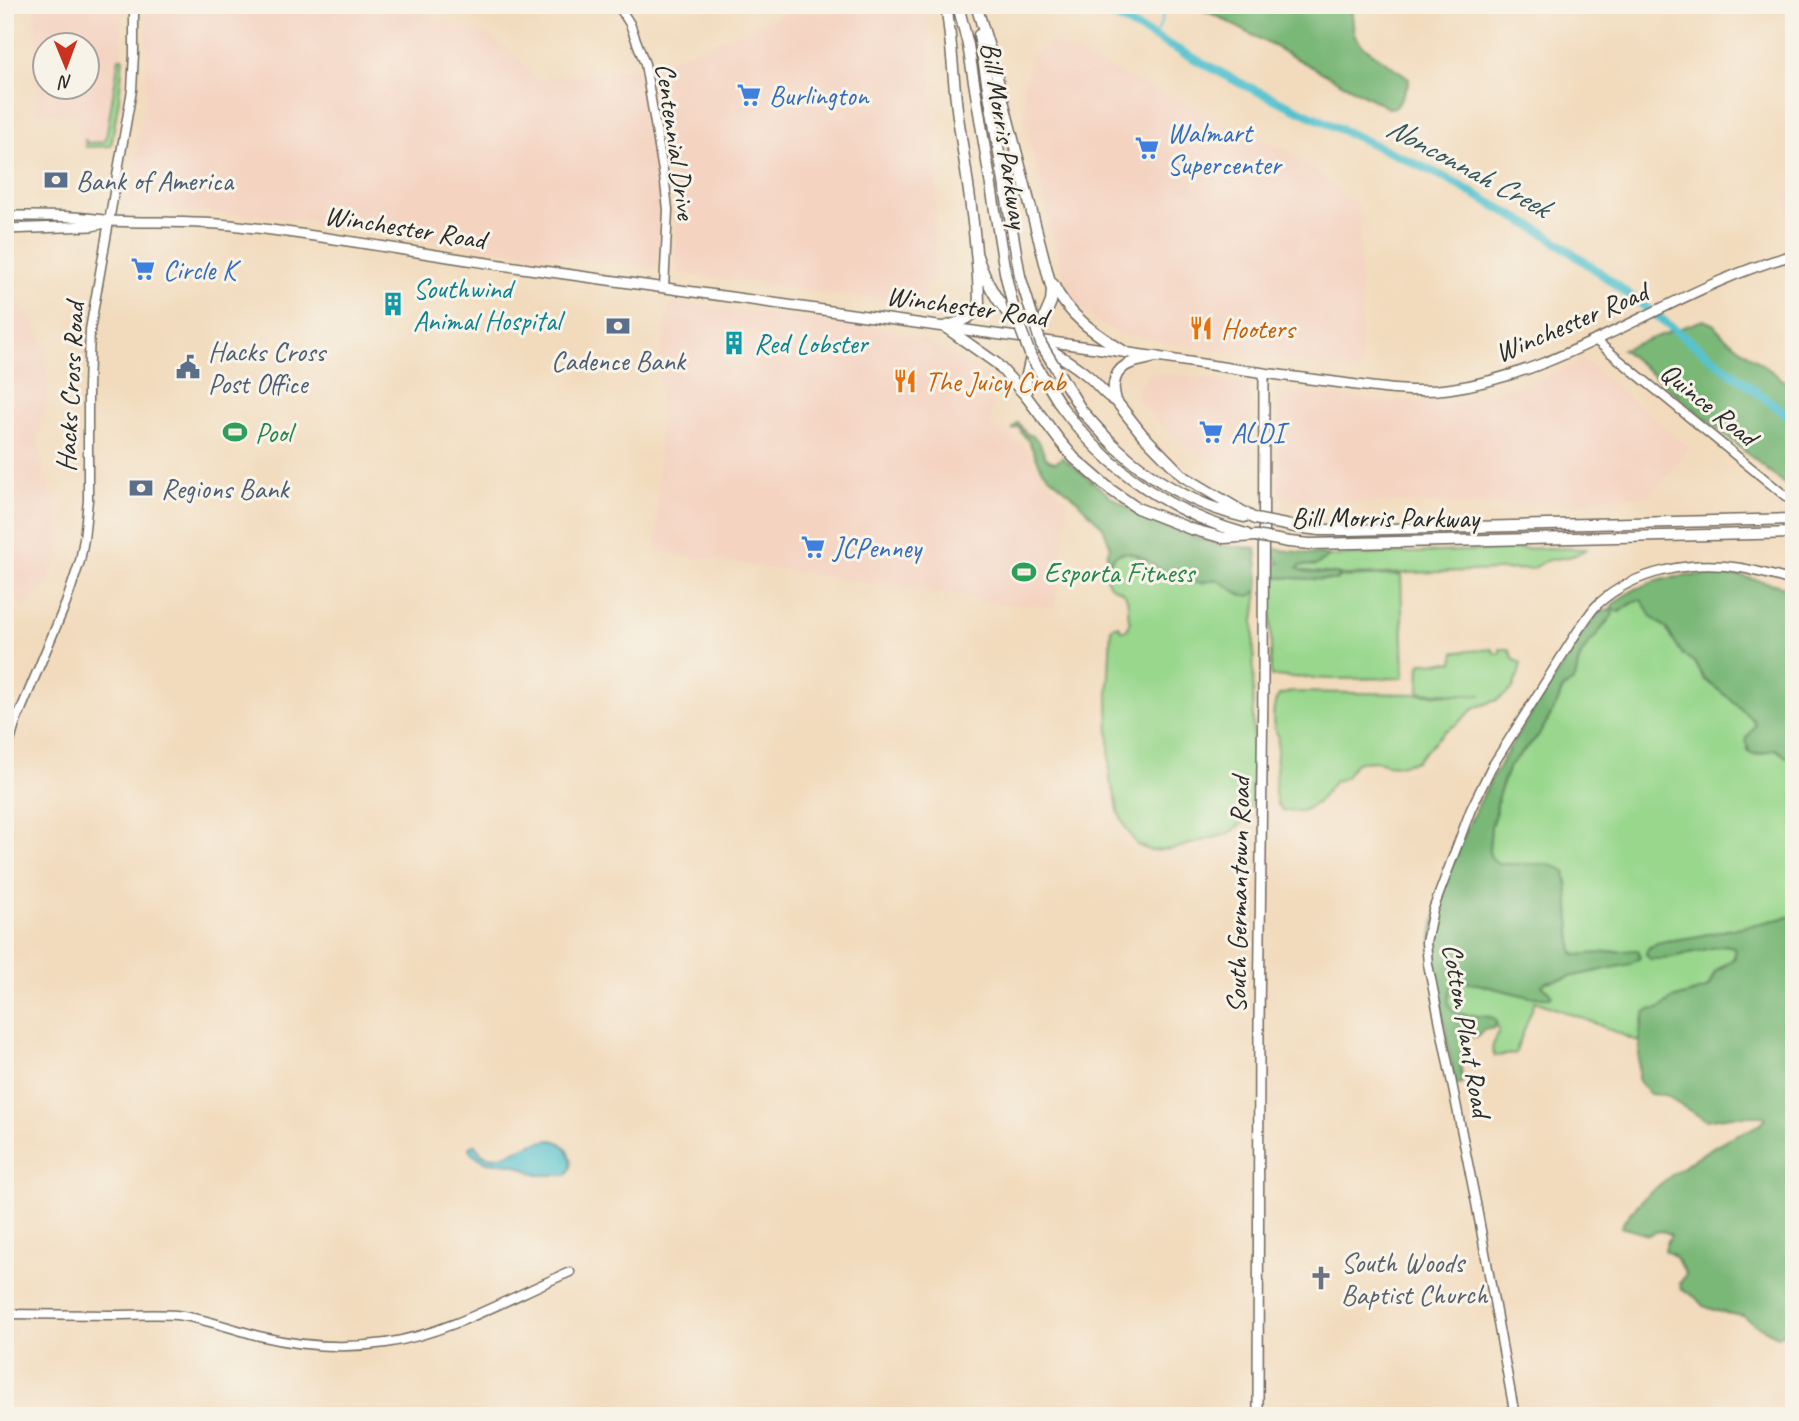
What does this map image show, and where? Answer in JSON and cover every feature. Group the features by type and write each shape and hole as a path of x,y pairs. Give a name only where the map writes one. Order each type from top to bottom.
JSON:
{"highway":[{"path":"946,5 976,253 979,304 977,311 968,318 946,327"},
{"name":"Bill Morris Parkway","path":"958,5 968,46 1005,272 1014,311 1031,358 1072,422 1100,452 1141,486 1194,516 1223,528 1256,537 1310,544 1791,533"},
{"path":"974,5 991,54 1052,290 1051,302 1035,339 1026,379 1026,396"},
{"name":"Bill Morris Parkway","path":"974,5 1020,275 1041,344 1082,411 1116,447 1148,473 1175,490 1207,506 1255,519 1320,530 1794,519"},
{"path":"976,253 983,274 996,297 1019,326 1088,376 1116,401 1142,434 1183,476 1255,519"},
{"path":"1047,272 1065,305 1094,333 1125,352"},
{"path":"946,327 996,363 1026,396 1074,458 1137,508 1191,529 1224,538 1256,537"},
{"path":"1116,401 1113,384 1122,367 1156,356"}],"main road":[{"name":"Winchester Road","path":"5,216 234,226 365,243 509,267 1156,356 1264,374 1406,391 1446,390 1512,375 1742,272 1794,255"},
{"name":"Winchester Road","path":"5,229 92,226 110,221"},
{"name":"South Germantown Road","path":"1258,1416 1264,374"}],"street":[{"name":"Hacks Cross Road","path":"5,760 15,724 66,603 80,561 84,539 88,500 90,330 132,90 135,54 134,5"},
{"name":"Centennial Drive","path":"618,5 630,24 645,64 665,183 667,212 664,288"},
{"name":"Quince Road","path":"1595,340 1794,503"},
{"name":"Cotton Plant Road","path":"1515,1416 1428,964 1426,942 1439,890 1471,809 1491,768 1597,605 1617,589 1639,578 1673,568 1740,568 1794,581"},
{"path":"5,1314 178,1315 288,1342 328,1347 359,1345 385,1343 425,1334 570,1272"}],"shaded area":[{"path":"35,5 122,5 122,73 111,146 80,147 78,113 37,113 37,102 102,102 102,32 36,32"},
{"path":"147,5 391,5 491,35 527,67 533,80 639,67 657,176 660,229 657,269 518,252 274,216 133,207 129,202 130,193 146,94"},
{"path":"928,12 937,169 935,274 919,305 676,273 674,172 659,64 786,13"},
{"path":"1050,41 1289,151 1360,206 1361,373 1121,334 1096,321 1077,305 1067,290 1025,123 1023,85 1031,57"},
{"path":"1794,191 1794,244 1787,246 1787,192"},
{"path":"5,288 31,318 44,344 49,387 39,440 40,459 54,498 61,539 52,576 25,608 5,586"},
{"path":"675,302 883,328 924,340 996,380 990,426 1008,433 1025,447 1046,480 1069,503 1055,607 997,604 953,595 656,551 659,362 668,308"},
{"path":"1584,360 1690,448 1650,495 1563,503 1471,505 1278,499 1279,403 1284,394 1292,390 1383,402 1451,402 1516,387"},
{"path":"1156,372 1250,385 1252,466 1227,466 1186,448 1136,399 1136,388 1144,378"}],"green space":[{"path":"1191,5 1351,5 1354,34 1363,46 1409,78 1409,83 1396,107 1388,108 1219,17"},
{"path":"119,58 123,58 111,146 86,147 85,139 87,143 104,142 106,138"},
{"path":"1703,320 1713,324 1724,336 1794,388 1794,492 1622,349"},
{"path":"1018,423 1027,434 1038,441 1048,459 1057,462 1062,457 1110,496 1145,518 1220,546 1256,548 1258,590 1250,596 1243,596 1216,579 1182,581 1131,553 1116,555 1108,563 1110,546 1103,527 1042,469 1019,427 1012,430"},
{"path":"1544,548 1586,549 1571,556 1546,561 1531,569 1347,575 1303,571 1297,568 1301,565 1315,566 1330,556"},
{"path":"1273,549 1330,556 1315,566 1301,565 1297,568 1340,575 1337,580 1271,577 1272,564 1280,563 1271,552"},
{"path":"1127,552 1147,560 1176,579 1202,583 1216,579 1256,593 1258,590 1254,621 1252,798 1247,819 1224,835 1173,849 1151,851 1137,845 1118,811 1110,781 1108,695 1111,629 1119,625 1124,631 1130,623 1127,596 1111,586 1106,573 1109,563 1116,555"},
{"path":"1401,575 1404,678 1271,676 1271,577 1333,580 1339,577"},
{"path":"1741,576 1794,589 1794,763 1776,749 1756,754 1749,751 1746,739 1755,726 1754,721 1704,679 1695,662 1683,655 1666,628 1653,618 1641,600 1619,612 1613,608 1613,604 1625,595 1650,583 1677,577"},
{"path":"1641,599 1666,628 1683,654 1695,662 1704,679 1754,721 1755,726 1747,746 1750,753 1756,755 1776,749 1794,763 1794,916 1666,941 1649,947 1646,954 1656,959 1724,945 1734,947 1735,952 1733,959 1717,970 1706,989 1672,999 1659,1009 1648,1010 1642,1020 1639,1042 1535,1001 1515,1054 1495,1056 1492,1048 1498,1026 1494,1018 1463,1016 1452,1011 1448,1002 1451,983 1465,981 1530,997 1550,997 1548,990 1542,985 1546,982 1615,967 1617,951 1582,956 1573,953 1565,872 1549,864 1497,864 1489,851 1491,826 1508,769 1539,735 1563,689 1573,681 1582,653 1607,622 1612,606 1619,612"},
{"path":"1610,609 1612,616 1582,653 1576,676 1562,689 1557,704 1539,735 1508,769 1491,826 1489,851 1497,864 1549,864 1565,872 1573,953 1577,955 1638,950 1640,958 1630,964 1546,982 1542,985 1552,995 1550,997 1530,997 1465,981 1452,983 1448,1002 1453,1011 1494,1018 1496,1022 1494,1028 1467,1038 1461,1064 1462,1084 1455,1085 1431,945 1446,882 1479,802 1501,763 1584,632 1600,613"},
{"path":"1493,649 1494,653 1498,654 1500,649 1509,649 1514,660 1521,663 1513,688 1497,700 1471,711 1445,731 1416,761 1399,765 1378,761 1359,762 1346,777 1334,782 1317,803 1302,811 1283,811 1277,804 1275,792 1278,735 1273,716 1279,695 1291,692 1482,695 1419,692 1420,665 1453,662 1455,652"},
{"path":"1794,916 1794,1320 1778,1336 1743,1316 1703,1306 1681,1288 1680,1283 1686,1273 1673,1255 1665,1251 1671,1235 1660,1231 1648,1235 1621,1227 1628,1215 1669,1177 1716,1145 1754,1128 1766,1118 1731,1116 1706,1120 1666,1095 1649,1094 1640,1083 1640,1032 1645,1013 1659,1009 1672,999 1706,989 1715,972 1735,956 1734,947 1725,945 1663,959 1650,959 1646,954 1647,950 1657,943"}],"water":[{"path":"552,1140 562,1145 569,1153 571,1164 567,1175 539,1175 513,1164 487,1162 472,1154 469,1148 475,1144 480,1152 494,1157"}],"waterway":[{"name":"Nonconnah Creek","path":"1090,5 1242,84 1442,176 1544,233 1794,420"},
{"path":"1155,38 1164,14 1161,5"}],"place":[{"name":"Burlington","path":"749,95"},
{"name":"Walmart Supercenter","path":"1147,148"},
{"name":"Bank of America","path":"56,180"},
{"name":"Circle K","path":"143,269"},
{"name":"Southwind Animal Hospital","path":"393,304"},
{"name":"Cadence Bank","path":"618,326"},
{"name":"Hooters","path":"1201,328"},
{"name":"Red Lobster","path":"734,343"},
{"name":"Hacks Cross Post Office","path":"188,367"},
{"name":"The Juicy Crab","path":"905,381"},
{"name":"Pool","path":"235,432"},
{"name":"ALDI","path":"1211,432"},
{"name":"Regions Bank","path":"141,488"},
{"name":"JCPenney","path":"813,547"},
{"name":"Esporta Fitness","path":"1024,572"},
{"name":"South Woods Baptist Church","path":"1321,1278"}]}
